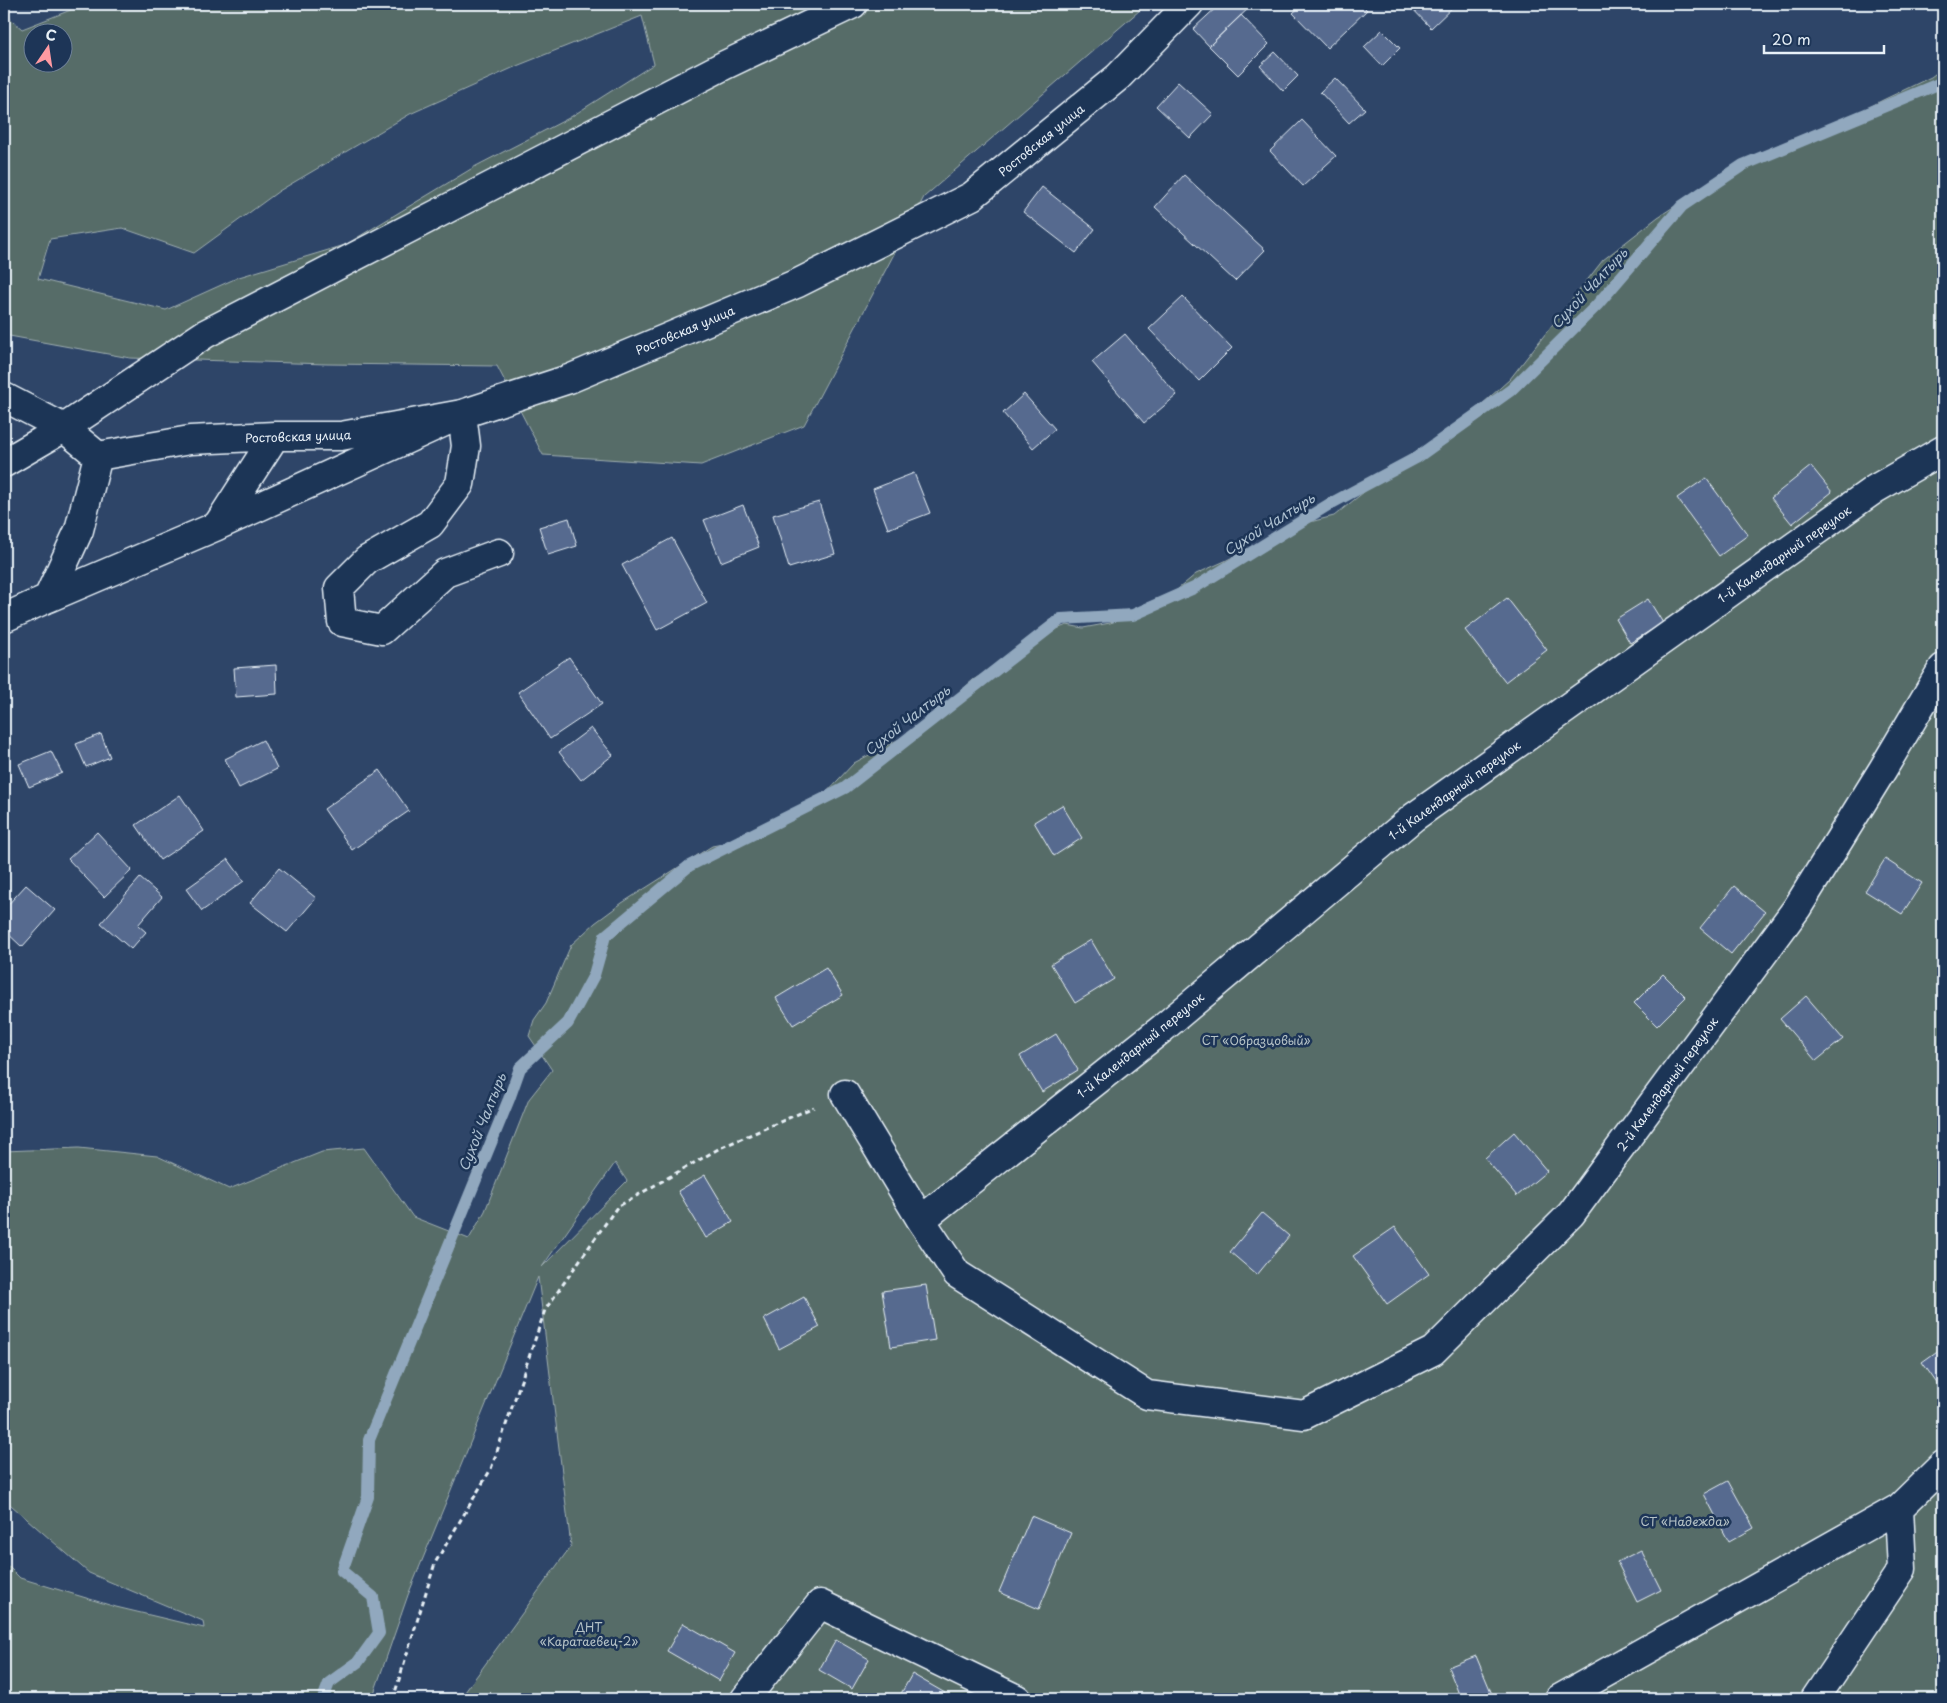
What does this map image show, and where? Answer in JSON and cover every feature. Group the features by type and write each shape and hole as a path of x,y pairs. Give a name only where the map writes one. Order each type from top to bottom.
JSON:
{"street":[{"path":"4,463 64,428 205,334 725,65 854,4"},
{"name":"Ростовская улица","path":"98,456 190,440 275,436 341,436 462,414 569,379 798,282 972,196 1118,77 1189,4"},
{"path":"4,397 64,428 98,456 79,530 48,598"},
{"path":"4,618 217,526 462,414 466,446 460,484 430,524 367,560 339,588 342,622 382,630 445,573 498,554"},
{"path":"217,526 275,436"},
{"name":"1-й Календарный переулок","path":"921,1220 1163,1028 1414,817 1875,489 1943,450"},
{"name":"2-й Календарный переулок","path":"921,1220 957,1274 1147,1395 1304,1415 1433,1351 1572,1214 1797,908 1943,668"},
{"path":"846,1094 921,1220"},
{"path":"1559,1699 1899,1508 1943,1465"},
{"path":"1815,1699 1902,1569 1899,1508"},
{"path":"745,1699 820,1604 1017,1699"}],"path":[{"path":"393,1699 435,1563 491,1469 545,1310 617,1207 720,1148 846,1094"}],"green space":[{"path":"86,4 1147,4 924,197 804,425 701,465 543,455 497,366 327,364 130,358 4,335 4,13 22,29 22,72 72,72 72,22 40,22","holes":["642,16 654,64 569,118 476,166 345,245 239,277 166,310 38,279 50,239 122,228 194,253 279,191 410,114 519,65"]},
{"name":"СТ «Образцовый»","path":"1943,68 1943,1699 460,1699 571,1546 538,1277 408,1595 372,1699 4,1699 4,1562 20,1578 116,1607 204,1628 203,1621 89,1573 4,1499 4,1151 79,1148 157,1156 229,1189 322,1152 364,1148 413,1217 469,1239 485,1211 529,1099 552,1070 529,1036 534,1020 546,1003 571,945 595,923 622,903 712,846 739,841 823,796 854,763 918,729 973,680 1054,630 1067,625 1083,628 1110,623 1137,614 1166,599 1196,574 1290,527 1334,516 1409,456 1470,415 1510,379 1603,260 1658,217 1717,179 1743,170 1777,154 1931,77","holes":["615,1163 627,1181 542,1267"]},
{"path":"4,1015 9,1036 4,1052"}],"building":[{"path":"1220,4 1253,4 1209,46 1193,29"},
{"path":"1303,4 1361,4 1367,10 1327,48 1293,13"},
{"path":"1408,4 1456,4 1431,28"},
{"path":"1241,15 1269,44 1238,75 1209,46"},
{"path":"1382,30 1400,48 1382,66 1364,47"},
{"path":"1275,52 1298,76 1283,91 1260,66"},
{"path":"1335,78 1365,109 1349,123 1320,92"},
{"path":"1178,82 1213,114 1190,138 1156,106"},
{"path":"1302,120 1336,156 1303,186 1270,151"},
{"path":"1184,175 1265,250 1235,281 1155,207"},
{"path":"1042,187 1095,229 1076,253 1023,212"},
{"path":"1183,297 1232,348 1199,381 1149,329"},
{"path":"1125,334 1177,395 1144,423 1092,362"},
{"path":"1024,394 1055,429 1033,448 1003,413"},
{"path":"1811,466 1832,492 1792,524 1771,498"},
{"path":"914,473 930,513 888,529 873,489"},
{"path":"1706,478 1748,535 1719,556 1677,498"},
{"path":"819,502 835,554 789,568 773,515"},
{"path":"743,505 759,547 721,562 704,520"},
{"path":"569,518 577,546 548,555 539,527"},
{"path":"672,538 707,603 657,630 622,565"},
{"path":"1507,598 1547,650 1505,682 1465,630"},
{"path":"1648,599 1663,623 1630,643 1616,619"},
{"path":"569,657 602,704 550,739 518,692"},
{"path":"276,665 277,694 236,697 234,668"},
{"path":"591,728 613,755 581,780 559,752"},
{"path":"101,734 110,757 86,767 76,744"},
{"path":"263,740 277,769 239,788 225,759"},
{"path":"51,751 62,773 29,787 19,764"},
{"path":"380,770 409,811 352,850 324,809"},
{"path":"180,795 204,831 160,860 136,825"},
{"path":"1062,805 1082,838 1054,856 1034,822"},
{"path":"97,832 132,870 104,897 68,859"},
{"path":"228,859 244,881 202,911 186,889"},
{"path":"1885,859 1922,883 1902,914 1865,891"},
{"path":"279,868 316,898 287,932 250,903"},
{"path":"140,878 162,897 138,925 146,932 131,949 101,923"},
{"path":"26,885 55,910 22,947 4,930 4,909"},
{"path":"1734,886 1765,912 1731,954 1700,928"},
{"path":"1091,940 1114,979 1075,1003 1051,964"},
{"path":"826,968 843,995 793,1025 776,998"},
{"path":"1663,974 1686,997 1657,1026 1634,1003"},
{"path":"1806,996 1843,1039 1816,1061 1780,1019"},
{"path":"1056,1034 1078,1070 1042,1092 1020,1056"},
{"path":"1514,1132 1547,1171 1517,1196 1485,1158"},
{"path":"705,1175 733,1222 706,1238 678,1191"},
{"path":"1262,1213 1289,1236 1257,1275 1230,1252"},
{"path":"1395,1227 1429,1274 1387,1304 1353,1256"},
{"path":"926,1285 935,1340 891,1347 882,1291"},
{"path":"804,1297 820,1327 779,1349 764,1319"},
{"path":"1943,1347 1943,1392 1922,1362"},
{"path":"1728,1481 1754,1528 1729,1542 1704,1494"},
{"path":"1031,1516 1071,1533 1039,1609 999,1592"},
{"path":"1641,1550 1661,1590 1637,1602 1617,1562"},
{"path":"683,1623 735,1653 719,1681 667,1651"},
{"path":"836,1640 869,1659 852,1689 819,1670"},
{"path":"1476,1656 1494,1699 1461,1699 1448,1667"},
{"path":"912,1674 945,1693 942,1699 898,1699"}],"waterway":[{"name":"Сухой Чалтырь","path":"323,1699 329,1683 358,1662 379,1633 373,1597 342,1571 368,1497 369,1440 520,1068 568,1023 594,975 605,936 689,866 845,788 1061,619 1133,615 1194,588 1328,505 1416,458 1511,390 1597,305 1682,206 1743,165 1943,82"}],"park label":[{"name":"СТ «Надежда»","path":"1685,1521"},
{"name":"ДНТ «Каратаевец-2»","path":"589,1634"}]}
